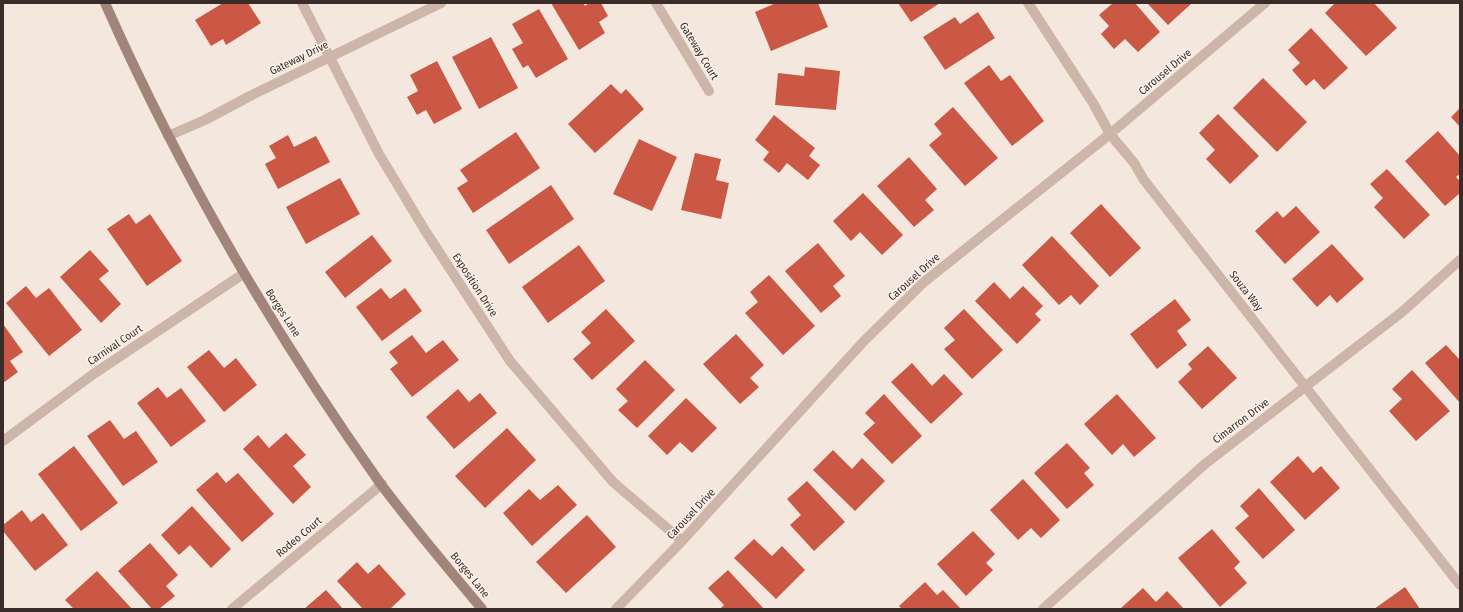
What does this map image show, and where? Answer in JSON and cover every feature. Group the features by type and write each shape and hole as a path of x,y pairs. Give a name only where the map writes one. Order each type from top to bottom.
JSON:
{"street":[{"name":"Borges Lane","path":"105,3 168,136 185,163 243,274 326,404 382,484 482,609"},
{"name":"Exposition Drive","path":"302,3 379,154 426,232 510,361 613,482 682,541"},
{"name":"Gateway Drive","path":"168,136 205,120 329,57 441,3"},
{"name":"Gateway Court","path":"656,3 709,91"},
{"name":"Souza Way","path":"1028,3 1093,103 1110,134 1134,163 1144,180 1460,585"},
{"name":"Carousel Drive","path":"616,609 682,541 863,342 924,282 1110,134 1265,3"},
{"name":"Cimarron Drive","path":"1043,609 1205,464 1402,312 1460,260"},
{"name":"Carnival Court","path":"3,441 92,375 243,274"},
{"name":"Rodeo Court","path":"232,609 382,484"}],"building":[{"path":"223,3 248,3 261,23 226,45 223,39 211,46 195,20"},
{"path":"551,3 583,3 585,6 589,3 601,3 608,16 599,22 605,33 579,50"},
{"path":"776,3 818,3 828,27 771,51 755,12"},
{"path":"898,3 940,3 911,22"},
{"path":"1113,3 1135,3 1160,32 1138,52 1125,39 1114,49 1101,34 1109,26 1099,15"},
{"path":"1147,3 1192,3 1168,25"},
{"path":"1335,3 1374,3 1397,28 1366,56 1325,13"},
{"path":"539,9 568,59 536,78 528,65 523,68 512,49 523,43 512,24"},
{"path":"978,12 995,38 945,70 923,37 955,17 960,24"},
{"path":"1311,28 1348,68 1324,90 1314,79 1306,86 1292,70 1300,63 1288,50"},
{"path":"491,37 518,88 479,109 452,57"},
{"path":"437,61 462,109 434,124 426,110 417,115 407,97 418,91 410,75"},
{"path":"989,65 1001,81 1010,75 1044,121 1012,146 964,83"},
{"path":"805,67 840,71 836,110 775,105 778,73 804,76"},
{"path":"1263,78 1307,122 1277,152 1233,108"},
{"path":"611,84 621,94 626,89 644,109 595,153 568,124"},
{"path":"953,107 998,158 965,186 929,145 942,134 934,124"},
{"path":"1460,108 1460,127 1451,117"},
{"path":"1218,114 1259,156 1230,184 1206,159 1215,150 1199,133"},
{"path":"774,115 815,148 809,156 820,165 808,180 787,163 779,173 763,160 769,152 755,140"},
{"path":"1438,131 1460,156 1460,174 1456,177 1460,181 1460,193 1445,206 1405,161"},
{"path":"516,132 540,168 473,213 457,188 468,181 460,170"},
{"path":"288,135 294,147 316,136 330,162 278,189 265,164 276,158 269,146"},
{"path":"639,139 677,157 652,211 613,194"},
{"path":"695,153 721,159 716,180 729,183 721,219 681,210"},
{"path":"909,157 937,189 925,200 934,210 914,227 877,186"},
{"path":"1387,169 1430,215 1404,239 1374,207 1383,198 1370,184"},
{"path":"340,178 360,214 306,244 286,207"},
{"path":"551,185 574,219 509,264 486,230"},
{"path":"863,193 903,235 882,255 860,232 851,241 833,221"},
{"path":"1101,204 1141,248 1110,277 1070,233"},
{"path":"1296,206 1320,232 1285,264 1255,231 1277,211 1283,218"},
{"path":"129,214 136,224 150,214 182,261 147,286 107,229"},
{"path":"372,235 392,261 345,298 325,272"},
{"path":"1052,236 1099,286 1080,305 1071,295 1059,305 1022,265"},
{"path":"818,243 845,276 833,286 841,296 821,313 785,271"},
{"path":"1332,244 1364,279 1337,303 1330,295 1317,307 1292,279"},
{"path":"579,245 605,281 548,323 522,287"},
{"path":"90,250 109,271 99,279 121,304 101,323 60,277"},
{"path":"769,275 815,326 783,355 745,313 758,302 750,292"},
{"path":"994,282 1010,299 1023,286 1043,306 1035,314 1041,320 1017,344 975,301"},
{"path":"26,286 36,298 49,288 82,330 49,356 6,303"},
{"path":"381,288 390,299 405,288 422,311 382,341 356,307"},
{"path":"1175,299 1191,320 1177,331 1187,345 1157,369 1130,334"},
{"path":"606,309 635,341 592,380 573,359 591,343 581,332"},
{"path":"964,309 1003,350 972,379 944,349 955,340 944,328"},
{"path":"3,324 23,352 10,361 18,372 3,383"},
{"path":"736,334 764,365 750,378 759,387 740,404 703,364"},
{"path":"412,335 426,353 443,340 459,360 412,397 390,369 398,363 389,352"},
{"path":"1446,345 1459,359 1460,358 1460,403 1425,363"},
{"path":"1208,346 1237,378 1202,409 1178,382 1192,369 1188,364"},
{"path":"209,350 224,368 236,358 257,385 224,412 187,367"},
{"path":"645,360 675,390 637,428 618,410 628,401 616,389"},
{"path":"912,363 932,386 944,374 963,394 931,424 891,382"},
{"path":"1412,370 1450,411 1416,441 1389,411 1402,399 1392,389"},
{"path":"158,387 167,398 181,388 206,421 171,447 137,403"},
{"path":"458,389 469,402 480,393 497,413 454,449 426,417"},
{"path":"884,394 922,436 892,464 863,434 875,423 865,413"},
{"path":"1117,394 1156,438 1134,457 1123,444 1112,455 1084,424"},
{"path":"686,398 717,428 692,453 680,442 667,455 648,436"},
{"path":"110,420 124,439 136,431 158,462 123,486 87,436"},
{"path":"507,428 536,460 485,508 455,476"},
{"path":"286,433 306,455 293,466 311,487 293,504 243,449 258,435 269,448"},
{"path":"1067,443 1090,468 1084,473 1094,485 1067,509 1034,473"},
{"path":"74,446 118,503 81,531 38,474"},
{"path":"833,450 852,469 862,458 885,481 855,511 813,470"},
{"path":"1298,456 1313,473 1321,466 1340,488 1305,520 1270,482"},
{"path":"217,472 226,483 238,473 274,514 242,542 196,490"},
{"path":"1023,479 1060,520 1041,538 1031,528 1018,540 990,510"},
{"path":"807,481 845,522 814,551 790,525 801,515 787,499"},
{"path":"558,485 577,505 532,546 503,513 529,489 540,500"},
{"path":"1259,488 1295,530 1263,559 1235,528 1249,516 1240,506"},
{"path":"192,506 231,549 211,568 190,545 179,555 161,535"},
{"path":"22,510 31,522 43,513 68,545 35,571 3,531 3,525"},
{"path":"587,515 616,547 566,593 536,562"},
{"path":"1212,529 1240,562 1234,568 1247,583 1220,607 1178,558"},
{"path":"973,531 995,554 986,563 993,570 966,596 937,564"},
{"path":"754,539 772,556 782,546 805,570 776,599 734,558"},
{"path":"150,543 178,575 166,586 175,596 159,609 152,609 118,571"},
{"path":"357,562 368,574 379,564 406,594 390,609 363,609 337,581"},
{"path":"728,570 764,609 720,609 724,605 708,588"},
{"path":"97,571 132,609 74,609 65,600"},
{"path":"925,582 937,595 943,590 961,609 902,609 899,606"},
{"path":"1405,587 1420,609 1374,609"},
{"path":"1143,588 1156,602 1167,591 1184,609 1120,609"},
{"path":"326,590 343,609 304,609"}]}
